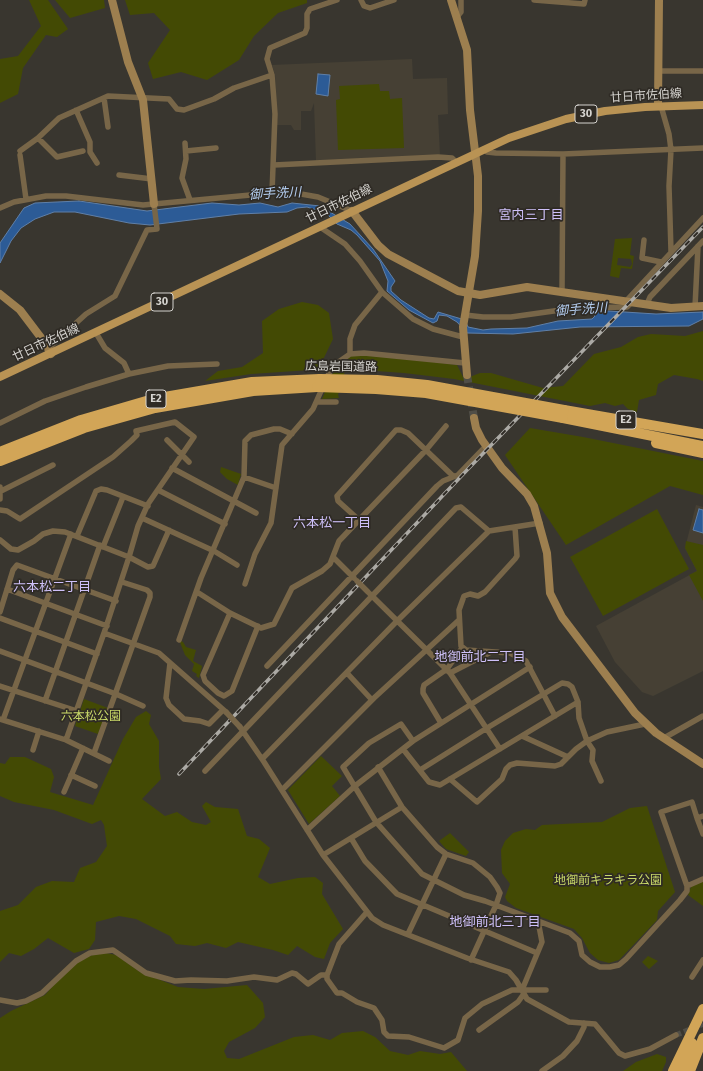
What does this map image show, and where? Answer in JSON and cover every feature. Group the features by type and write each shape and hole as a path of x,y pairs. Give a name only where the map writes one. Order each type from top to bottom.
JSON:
{"highway":[{"name":"広島岩国道路","path":"0,452 81,420 153,400 252,382 318,383 426,393 563,414 687,430 703,434"},
{"name":"広島岩国道路","path":"0,461 84,428 155,408 253,391 318,383"},
{"name":"広島岩国道路","path":"563,414 603,426 703,446"},
{"path":"603,426 647,440 703,453"},
{"path":"673,1071 703,1009"},
{"path":"681,1071 703,1020"},
{"path":"690,1071 703,1038"}],"main road":[{"name":"廿日市佐伯線","path":"0,377 50,352 96,333 475,153 528,131 566,119 605,111 660,106 703,105"}],"street":[{"path":"0,294 20,310 50,352 56,341 86,314 115,296 147,230 157,229 141,96 128,62 112,0"},
{"path":"272,193 272,175 274,165 272,75 267,59 270,48 276,44 303,34 307,28 306,14 308,10 336,0"},
{"path":"360,0 364,6 370,8 394,0"},
{"path":"451,0 456,18 464,37 468,58 478,212 475,256 468,293 463,335 467,376"},
{"path":"456,18 461,12 460,0"},
{"path":"534,0 584,4 585,0"},
{"path":"659,0 658,71 660,106 669,134 671,150 669,194 671,251"},
{"path":"658,71 703,71"},
{"path":"26,199 20,153 59,118 104,98 141,96 169,99 177,109 184,110 214,99 234,88 272,75"},
{"path":"104,98 108,127"},
{"path":"76,110 90,142 90,152 98,163"},
{"path":"38,138 57,157 83,151"},
{"path":"185,143 186,151 182,178 190,200"},
{"path":"186,151 216,148"},
{"path":"484,149 487,152 496,153 563,154 703,148"},
{"path":"562,291 563,154"},
{"path":"274,165 438,157 452,158 456,162"},
{"path":"119,175 152,179"},
{"path":"0,208 26,199 46,196 66,196 107,202 154,206 190,200 272,193 301,194 318,197 352,211 378,245 388,254 436,278 451,288 480,295 527,287 672,308 699,307 698,246"},
{"path":"465,315 511,317 575,308 627,307 629,302 661,262 703,218"},
{"path":"321,226 345,244 360,261 382,292 418,322 432,329 463,335"},
{"path":"644,240 642,258 661,262"},
{"path":"647,304 650,297 703,241"},
{"path":"350,354 350,339 355,325 382,292"},
{"path":"96,333 105,348 124,363 129,374"},
{"path":"245,584 255,554 271,523 282,445 317,402 330,373 350,354 382,353 465,363"},
{"path":"0,423 45,401 129,374 168,366 217,364"},
{"path":"317,402 336,402"},
{"path":"474,418 478,434 486,446 502,468 531,500 540,524 547,553 550,594 557,609 625,702 645,724 664,738 702,760"},
{"path":"0,510 7,511 20,519 113,457 131,442 137,434 136,431 175,422 194,437 172,468 142,518 116,600 66,740"},
{"path":"197,592 230,613 261,628 274,624 292,588 322,571 334,558 339,541 426,450 446,426"},
{"path":"179,640 244,477 245,441 251,435 274,428 292,434"},
{"path":"359,520 338,501 337,496 396,430 402,430 408,433 453,476"},
{"path":"167,440 189,462"},
{"path":"267,666 436,486 453,476 458,475 486,446"},
{"path":"0,491 53,465"},
{"path":"172,468 256,513"},
{"path":"244,477 276,488"},
{"path":"0,487 0,499"},
{"path":"109,761 66,740 2,720 55,578 96,491 101,489 148,506"},
{"path":"158,490 225,524"},
{"path":"46,701 101,546 123,497"},
{"path":"205,771 242,729 370,594 456,508 461,507 489,532"},
{"path":"142,518 214,551 237,565"},
{"path":"262,759 398,621 489,532 540,524"},
{"path":"448,671 462,648 459,610 464,596 470,594 478,596 485,592 515,560 517,556 515,527"},
{"path":"0,540 11,549 18,550 43,534 53,530 74,535 129,557 148,567 153,566 169,530"},
{"path":"334,558 448,671 472,704 500,749"},
{"path":"0,612 13,570 17,565 116,600"},
{"path":"94,753 116,694 150,593 122,582"},
{"path":"7,589 107,626"},
{"path":"230,613 203,675 205,681 218,693 224,696 232,691 258,626"},
{"path":"0,618 97,654"},
{"path":"282,790 372,700 460,620"},
{"path":"104,634 159,653 225,711 242,729 323,854 372,918 384,925 471,960 509,972 522,992 536,1005 562,1020 595,1024 619,1053 624,1056 650,1049 676,1035"},
{"path":"462,648 466,650 516,655 526,661 555,716"},
{"path":"0,651 116,694 143,706"},
{"path":"441,723 423,693 424,686 448,671 492,652"},
{"path":"170,663 166,698 169,705 184,719 209,724 225,711"},
{"path":"307,830 355,786 413,741 530,667"},
{"path":"347,673 372,700"},
{"path":"420,770 562,683 568,684 572,687 578,702 578,713 587,741 593,750 592,760 601,781"},
{"path":"0,686 77,711"},
{"path":"403,749 429,782 440,785 578,702"},
{"path":"664,738 703,716"},
{"path":"413,741 401,724 369,743 343,767 376,822 422,874 464,895 496,905 570,934 579,941 582,955 590,962 600,967 619,965 626,959 687,891 687,886 661,812 692,802 700,817 703,834"},
{"path":"450,779 477,802 502,779 510,764 517,763 555,766 561,764 576,749 587,741 608,732 645,724"},
{"path":"33,750 39,731"},
{"path":"522,736 568,757"},
{"path":"64,792 83,748"},
{"path":"378,767 402,807 437,847 446,854 473,863 490,877 500,893 471,960"},
{"path":"71,775 95,786"},
{"path":"323,854 402,807"},
{"path":"351,838 365,861 392,891 537,953"},
{"path":"408,934 446,854"},
{"path":"687,886 703,879"},
{"path":"367,912 339,944 327,975 327,979 337,993 342,993 357,1002 374,1008 382,1020 384,1032 388,1036 409,1037 444,1048 458,1040 465,1018 474,1009 507,991 522,992 546,990"},
{"path":"482,1030 518,1002 542,937 538,921"},
{"path":"0,1000 17,1003 26,1001 42,993 76,961 90,954 108,950 117,952 146,973 175,981 191,980 226,982 254,977 277,980 292,973 296,974 308,984 322,975 327,975"},
{"path":"692,977 703,960"},
{"path":"542,1071 562,1056 577,1041 584,1028 584,1023"}],"shaded area":[{"path":"412,59 413,79 447,78 448,114 438,115 440,156 316,161 314,103 311,111 301,111 301,130 294,130 291,125 277,125 275,75 272,65"},
{"path":"696,505 703,507 703,671 653,696 642,692 615,662 596,626 697,571 685,548"}],"green space":[{"path":"29,0 48,0 68,29 57,37 46,35 23,68 18,94 0,103 0,59 18,56 41,26"},
{"path":"55,0 104,0 105,8 70,18"},
{"path":"125,0 307,0 307,3 278,13 254,36 239,60 207,80 181,72 153,79 148,63 170,30 154,13 130,15"},
{"path":"379,84 380,91 389,91 390,99 402,98 404,148 338,150 336,100 340,99 339,86"},
{"path":"632,238 630,255 634,256 632,269 621,268 619,278 610,276 615,239","holes":["618,258 631,259 632,264 630,267 617,265"]},
{"path":"302,302 318,305 329,313 333,339 320,366 310,370 251,374 205,381 218,371 242,367 263,353 262,321 279,309"},
{"path":"703,331 703,381 674,375 658,384 656,395 639,400 637,412 628,409 623,404 615,406 605,403 590,406 454,379 404,373 348,369 349,364 346,360 351,356 382,355 457,365 463,377 467,378 480,373 491,373 543,388 563,386 594,354 621,347 638,337 651,334 685,336"},
{"path":"346,361 347,364 338,395 339,398 322,399 333,373"},
{"path":"530,428 703,461 703,495 670,486 566,545 505,455"},
{"path":"221,467 241,474 238,485 227,479 220,472"},
{"path":"657,509 689,569 603,616 570,557"},
{"path":"686,541 703,545 703,601 689,575 697,571 685,548"},
{"path":"179,640 183,642 186,647 196,650 193,661 202,666 199,678 196,676 197,674 192,671 194,664 185,655"},
{"name":"六本松公園","path":"84,699 108,708 98,734 75,726"},
{"path":"146,711 151,715 149,724 159,741 159,767 161,779 142,799 165,816 177,812 192,822 206,825 211,822 202,806 206,802 215,807 238,809 247,836 259,839 270,848 258,877 270,884 298,878 315,877 323,883 322,894 343,929 330,943 324,959 315,957 297,946 288,955 238,942 226,948 207,943 195,946 176,944 170,936 136,919 119,916 96,922 95,940 89,949 74,953 48,938 34,949 21,956 9,953 0,962 0,911 18,905 36,887 52,881 74,882 80,868 96,862 107,846 104,825 101,820 92,824 54,810 14,802 0,796 0,763 5,764 10,757 25,757 51,769 54,777 50,792 93,805 123,739 136,717"},
{"path":"321,756 342,776 332,786 340,796 309,824 288,790"},
{"name":"地御前キラキラ公園","path":"647,806 675,892 658,911 657,920 619,960 609,963 598,960 590,953 582,938 574,929 516,908 507,901 505,897 510,884 502,873 501,850 505,841 513,833 526,829 535,830 542,825 602,822 630,808"},
{"path":"450,833 469,852 466,856 446,849 439,841"},
{"path":"703,880 703,906 688,895 692,884"},
{"path":"101,952 116,955 140,972 178,987 204,989 247,985 263,1003 265,1017 255,1028 229,1042 224,1051 227,1058 239,1059 294,1037 313,1035 330,1040 342,1033 363,1031 375,1037 390,1051 408,1055 420,1051 440,1054 451,1052 467,1071 0,1071 0,1018 11,1011 45,995 71,966"},
{"path":"648,956 658,961 649,969 642,962"},
{"path":"657,1054 666,1057 666,1062 662,1071 623,1071 636,1062"}],"water":[{"path":"318,74 330,75 328,96 316,94"},
{"path":"79,201 147,211 212,203 239,205 260,203 278,207 292,203 320,206 350,224 373,249 395,281 391,287 391,291 401,300 429,318 434,319 438,312 465,320 468,327 483,330 527,328 558,321 592,319 595,316 593,310 656,314 703,312 703,319 689,326 580,327 513,334 467,333 457,322 447,316 439,315 437,321 433,323 409,310 387,291 388,281 380,261 357,235 351,230 337,224 326,213 307,207 297,208 287,212 239,214 150,225 129,223 75,212 54,212 35,219 21,228 11,241 0,263 0,243 24,208 35,203"},
{"path":"699,509 703,510 703,533 693,530"}],"tunnel":[{"path":"467,375 474,418"},
{"path":"676,1035 703,1024"}],"railway":[{"path":"179,774 468,469 703,227"}],"district":[{"name":"宮内三丁目","path":"531,215"},
{"name":"六本松一丁目","path":"332,523"},
{"name":"六本松二丁目","path":"52,587"},
{"name":"地御前北二丁目","path":"480,657"},
{"name":"地御前北三丁目","path":"495,922"}],"water label":[{"name":"御手洗川","path":"275,194"},
{"name":"御手洗川","path":"581,310"}]}
